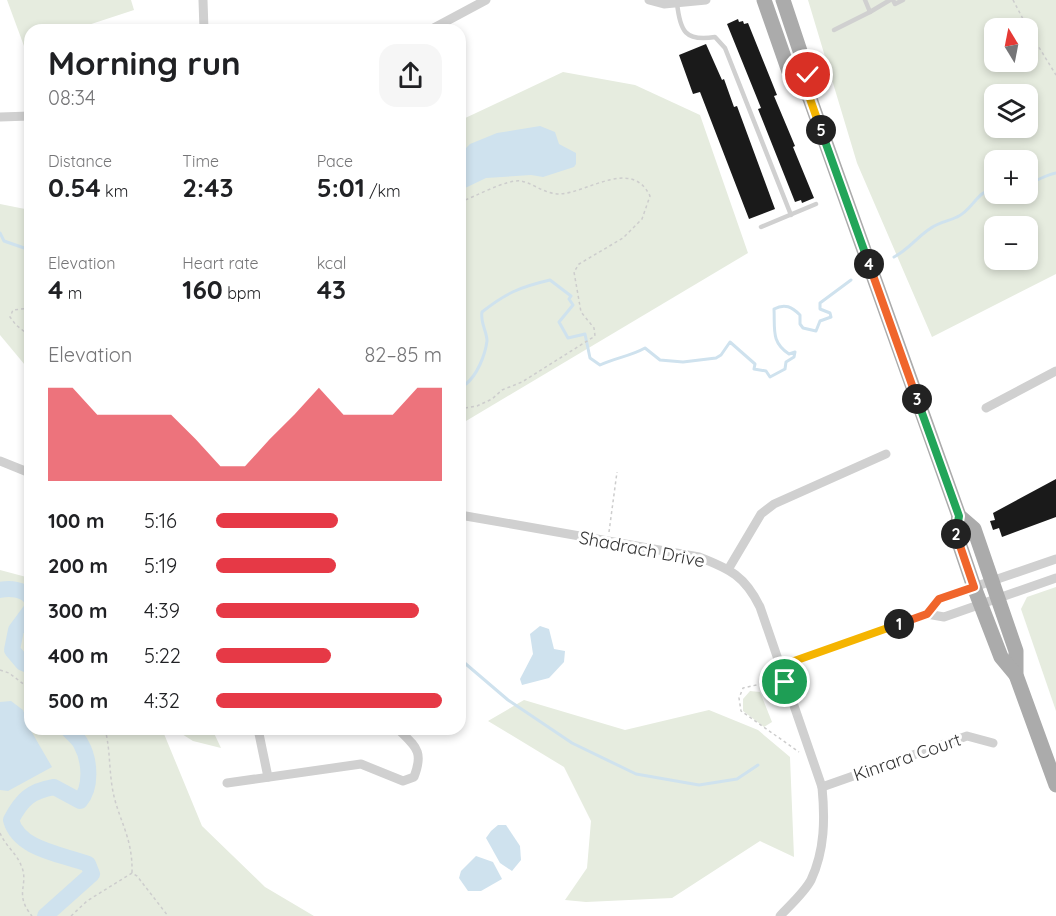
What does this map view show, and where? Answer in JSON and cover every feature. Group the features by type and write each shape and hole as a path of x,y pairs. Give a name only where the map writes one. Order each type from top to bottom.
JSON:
{"main road":[{"path":"764,0 792,80 809,96"},
{"path":"783,0 808,75 809,96 959,516 956,534 974,587 1001,657 1016,675 1056,785"},
{"path":"959,516 974,529 1016,651 1016,675"}],"street":[{"path":"203,0 204,24"},
{"path":"441,24 486,0"},
{"path":"649,0 664,4 706,0"},
{"path":"0,117 24,116"},
{"path":"986,408 1056,371"},
{"path":"729,568 761,514 774,504 886,454"},
{"path":"0,461 24,471"},
{"name":"Shadrach Drive","path":"466,516 699,558 729,568 752,590 760,607 822,787 823,841 816,864 810,881 780,916"},
{"path":"927,614 939,599 1056,559"},
{"path":"780,666 927,614 944,617 1056,578"},
{"path":"259,735 268,777"},
{"path":"227,783 361,764 403,782 414,777 420,762 417,749 404,735"},
{"name":"Kinrara Court","path":"822,787 967,736 993,743"}],"lane":[{"path":"865,0 870,12"},
{"path":"834,30 892,0 895,4 903,0"},
{"path":"677,3 679,20 686,34 698,40 715,37 725,48 791,215"},
{"path":"762,227 816,204"}],"path":[{"path":"1013,0 1056,75"},
{"path":"466,200 480,196 498,186 519,181 543,192 559,194 587,188 613,178 632,178 646,187 650,196 642,219 623,238 579,264 574,272 577,300 581,312 594,328 595,336 522,382 502,390 492,399 466,408"},
{"path":"24,309 13,310 10,317 24,331"},
{"path":"608,542 617,472"},
{"path":"0,670 9,673 24,684"},
{"path":"784,679 743,688 738,698 741,711 813,761"},
{"path":"107,735 112,786 130,841 132,873 168,916"},
{"path":"0,833 5,844 22,866 22,899 32,916"},
{"path":"71,916 87,901 132,873"}],"shaded area":[{"path":"7,0 131,0 134,10 91,24 24,24 24,46"},
{"path":"808,0 1056,0 1056,274 932,337 857,163"},
{"path":"563,72 635,85 700,115 748,253 466,421 466,118"},
{"path":"0,204 24,209 24,364 0,335"},
{"path":"0,570 24,576 24,735 164,735 202,826 265,887 314,916 0,916"},
{"path":"1056,587 1056,711 1021,609 1027,597"},
{"path":"750,691 760,692 772,722 764,727 743,711 743,699"},
{"path":"524,700 625,730 709,710 758,730 790,757 794,857 760,841 672,898 586,902 565,900 587,868 591,821 564,767 488,721"},
{"path":"184,735 215,735 221,748 193,741"}],"water":[{"path":"540,126 555,132 559,144 576,153 576,164 574,167 543,177 531,175 486,178 466,188 466,148 470,144 497,133"},
{"path":"540,626 549,629 554,649 565,651 564,662 549,678 522,685 520,679 533,654 530,634"},
{"path":"11,701 23,710 24,735 33,735 52,767 8,791 0,790 0,702"},
{"path":"498,825 506,825 520,846 521,860 512,871 500,863 486,838"},
{"path":"476,856 493,862 502,879 481,891 468,891 459,878 461,871"}],"building":[{"path":"738,19 744,24 748,23 814,198 802,203 801,200 795,202 727,24"},
{"path":"706,44 722,80 724,79 734,107 737,106 775,209 749,219 700,92 693,94 679,55"},
{"path":"1056,479 1056,517 1002,537 999,528 993,530 990,521 995,520 993,513"}],"waterway":[{"path":"1038,180 1056,173"},
{"path":"894,257 937,224 962,214 984,193"},
{"path":"0,233 4,241 24,248"},
{"path":"466,384 480,365 487,341 482,312 506,295 550,280 571,296 569,299 573,305 559,322 568,338 585,334 590,358 600,365 645,348 660,360 683,362 716,358 730,342 755,364 754,369 766,371 770,377 785,369 786,362 794,357 795,352 789,354 779,345 774,329 774,309 782,306 791,308 800,315 800,324 803,328 816,331 820,321 831,317 830,313 820,309 820,303 851,280"},
{"path":"0,590 24,592"},
{"path":"24,619 16,630 12,650 24,663"},
{"path":"466,664 508,700 572,743 636,774 699,785 737,779 758,765"},
{"path":"45,916 92,874 88,864 54,854 32,844 23,838 11,820 23,801 39,791 54,787 80,801 88,781 88,765 84,750 74,735"}],"route":[{"path":"785,682 780,666 927,614 939,599 974,587 956,534 959,516 809,96 808,75"}]}
